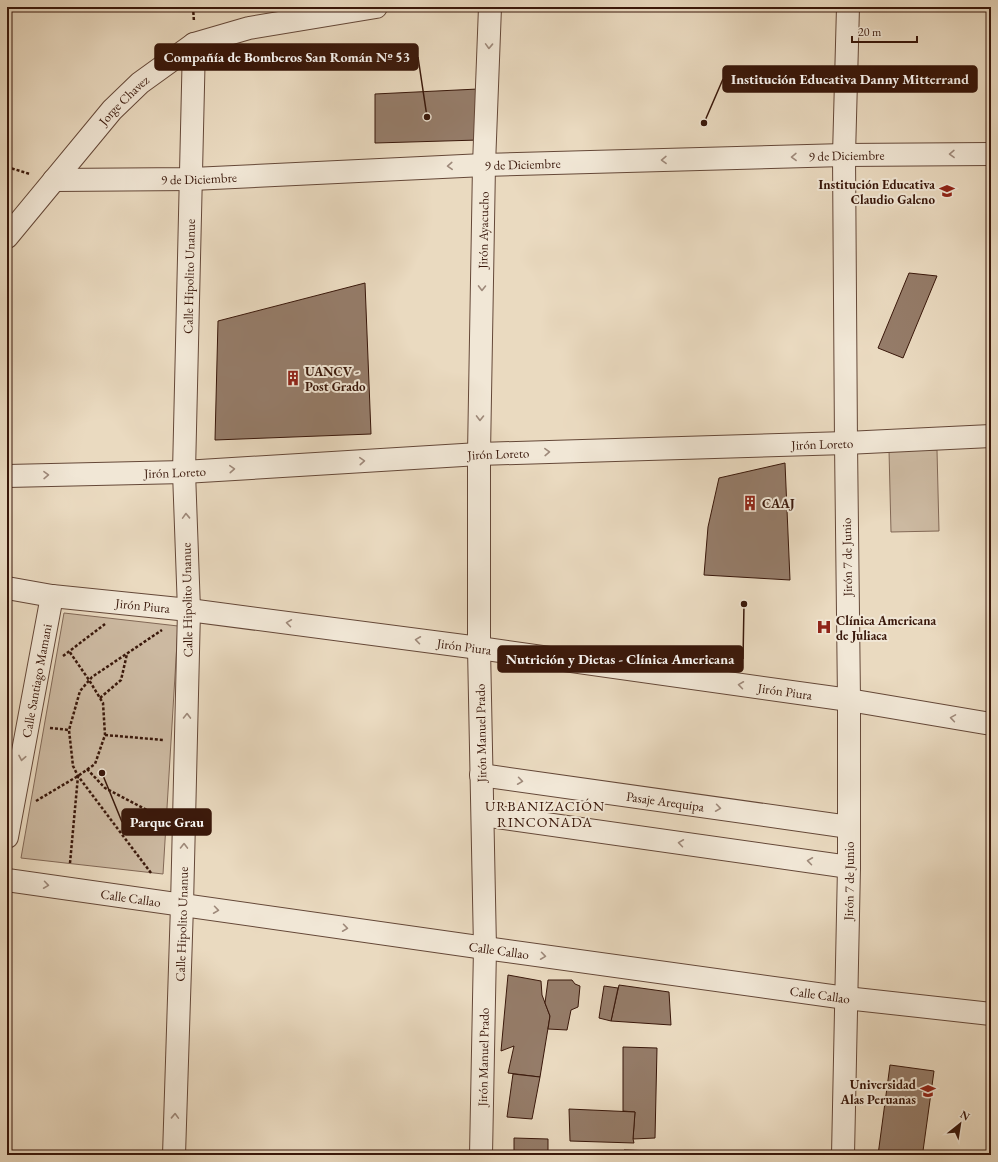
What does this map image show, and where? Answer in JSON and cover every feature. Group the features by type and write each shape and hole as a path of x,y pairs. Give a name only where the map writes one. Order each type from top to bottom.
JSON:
{"street":[{"name":"Jorge Chavez","path":"7,237 112,110 140,83 194,44 250,28 376,7"},
{"name":"Jirón Ayacucho","path":"479,454 484,164 490,7"},
{"name":"Jirón 7 de Junio","path":"843,1155 849,867 844,155 848,7"},
{"name":"Calle Hipolito Unanue","path":"174,1155 189,610 184,472 194,44"},
{"name":"9 de Diciembre","path":"54,180 192,179 484,164 844,155 991,154"},
{"name":"Jirón Loreto","path":"7,476 184,472 479,454 846,443 991,436"},
{"name":"Jirón Manuel Prado","path":"479,454 479,648 485,948 481,1155"},
{"name":"Jirón Piura","path":"7,588 52,596 189,610 479,648 849,700 991,724"},
{"name":"Calle Santiago Mamani","path":"7,837 52,596"},
{"name":"Pasaje Arequipa","path":"481,775 849,827"},
{"path":"482,815 849,867"},
{"name":"Calle Callao","path":"7,880 846,998 991,1014"}],"path":[{"path":"60,658 106,623"},
{"path":"151,873 78,776 73,766 69,730 80,691 89,680 163,629"},
{"path":"30,804 78,776 95,764 105,735 102,703 100,698 69,651"},
{"path":"100,698 121,680 127,654"},
{"path":"44,728 69,730"},
{"path":"105,735 171,741"},
{"path":"87,769 105,788 166,820"},
{"path":"70,863 78,776"}],"shaded area":[{"path":"889,450 937,450 939,531 891,532"},
{"path":"64,613 178,626 163,874 21,858"}],"building":[{"path":"478,89 479,140 375,143 375,94"},
{"path":"909,273 937,276 903,358 878,348"},
{"name":"UANCV - Post Grado","path":"365,283 371,434 215,440 218,321"},
{"name":"CAAJ","path":"785,463 790,580 704,575 708,527 719,478"},
{"path":"508,975 541,981 542,995 550,1016 540,1077 508,1073 514,1046 501,1051"},
{"path":"548,980 572,980 575,984 580,986 578,1007 571,1010 567,1030 548,1029 550,1016 545,1003"},
{"path":"619,985 669,992 671,1025 611,1021"},
{"path":"604,986 618,988 611,1021 599,1018"},
{"path":"623,1047 657,1048 655,1138 633,1139 635,1112 623,1111"},
{"path":"890,1065 934,1071 923,1151 949,1154 948,1155 878,1155"},
{"path":"513,1074 540,1077 532,1119 507,1117"},
{"path":"569,1109 635,1112 634,1143 570,1141"},
{"path":"514,1138 548,1139 548,1155 514,1155"},
{"path":"624,1150 654,1151 654,1155 624,1155"}],"place":[{"name":"Compañía de Bomberos San Román Nº 53","path":"427,117"},
{"name":"Institución Educativa Danny Mitterrand","path":"704,123"},
{"name":"Institución Educativa Claudio Galeno","path":"947,191"},
{"name":"UANCV - Post Grado","path":"293,378"},
{"name":"CAAJ","path":"750,503"},
{"name":"Nutrición y Dietas - Clínica Americana","path":"744,604"},
{"name":"Clínica Americana de Juliaca","path":"824,627"},
{"name":"Parque Grau","path":"102,773"},
{"name":"Universidad Alas Peruanas","path":"928,1091"}],"district":[{"name":"URBANIZACIÓN RINCONADA","path":"545,814"}]}
